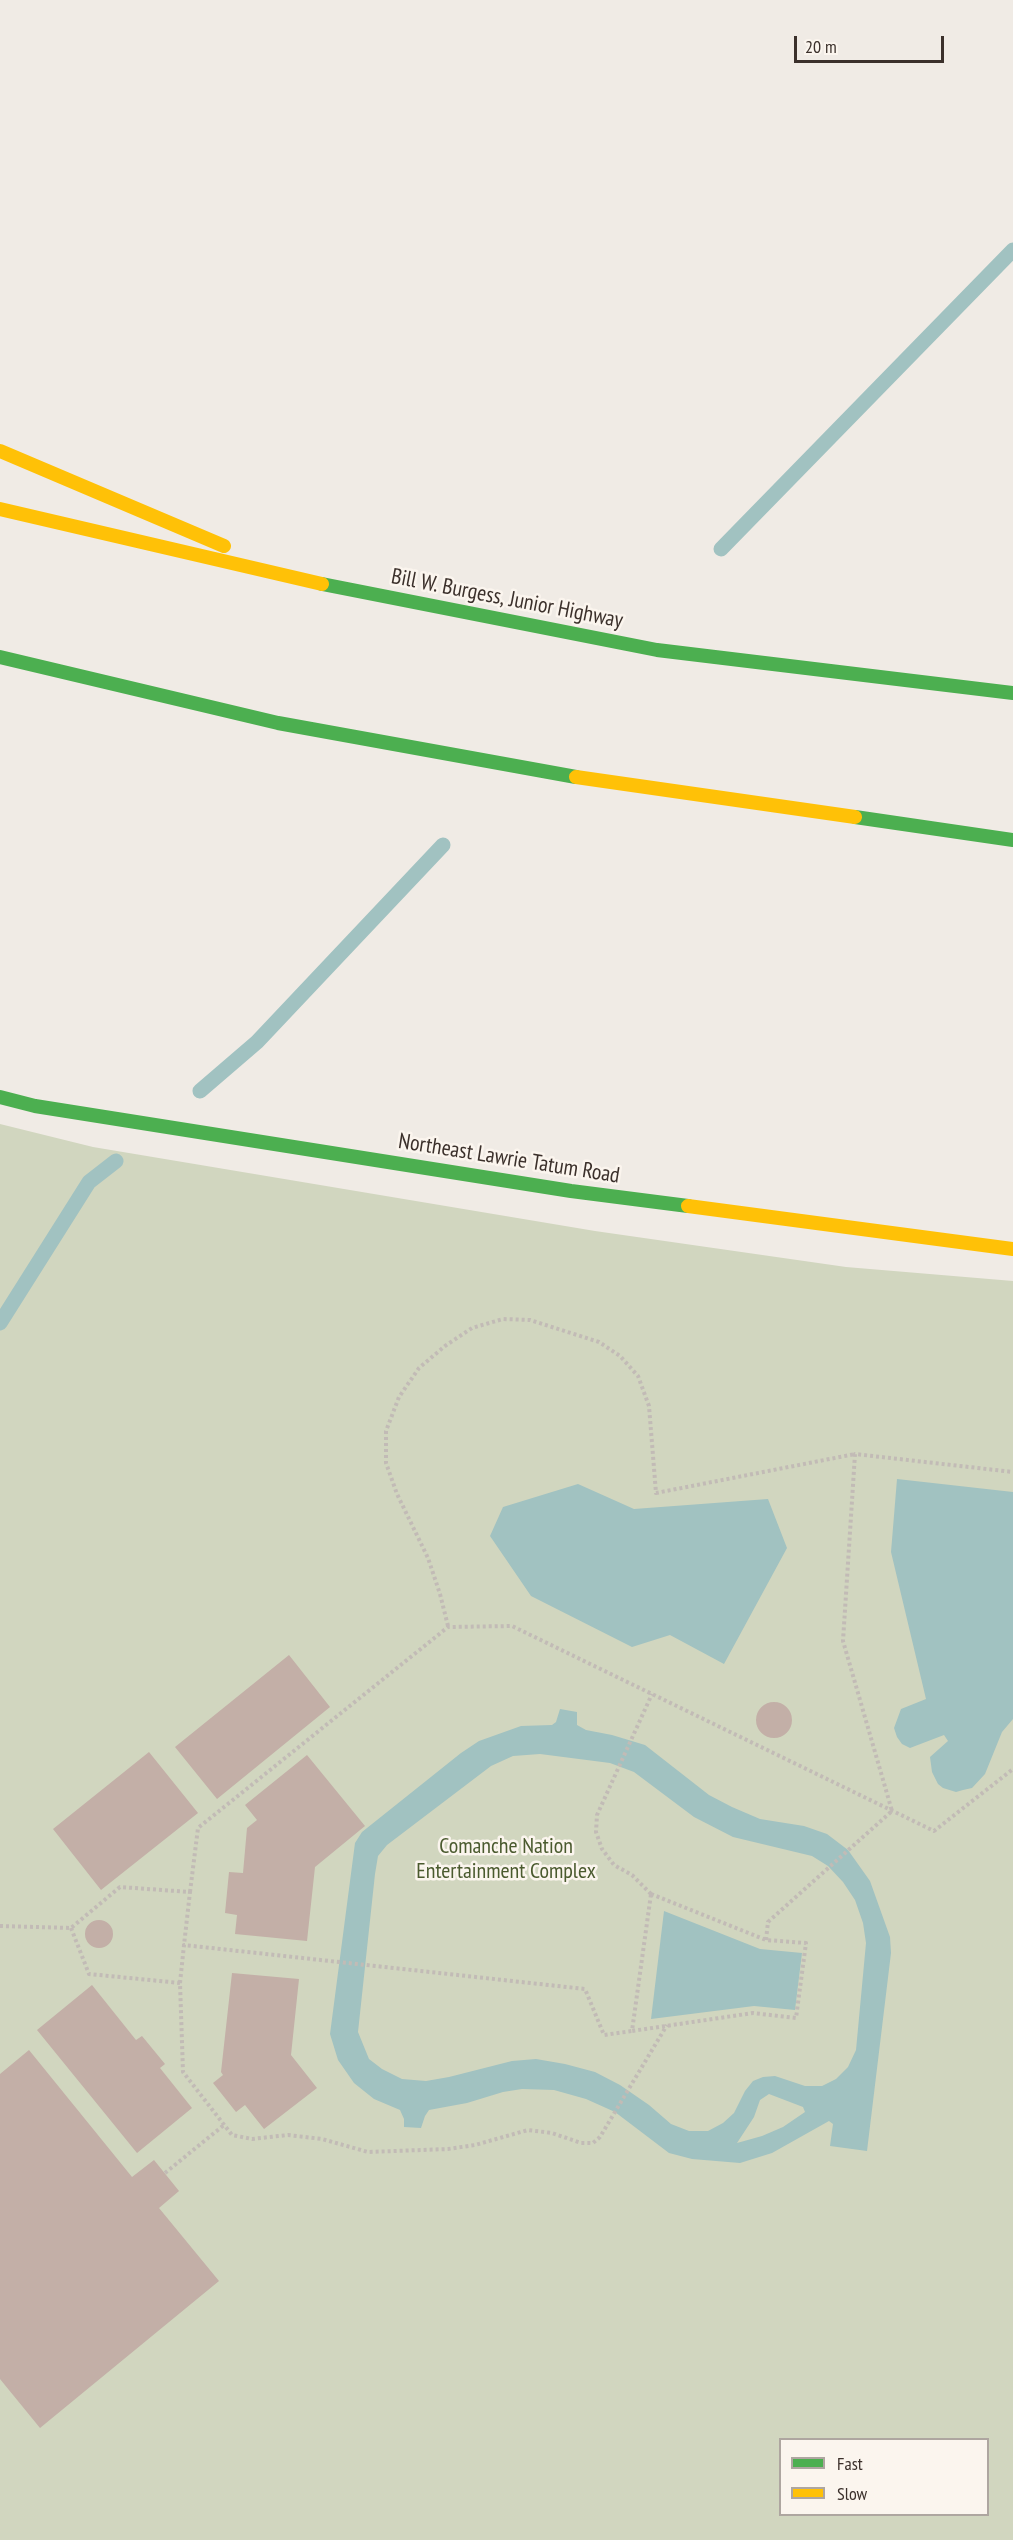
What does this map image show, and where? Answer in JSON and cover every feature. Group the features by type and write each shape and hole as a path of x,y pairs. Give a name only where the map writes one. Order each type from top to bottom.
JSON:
{"main road":[{"path":"0,451 303,580"},
{"name":"Bill W. Burgess, Junior Highway","path":"0,509 303,580 657,650 1013,693"},
{"path":"0,657 278,723 606,782 1013,840"},
{"name":"Northeast Lawrie Tatum Road","path":"0,1097 35,1106 571,1191 1013,1249"}],"path":[{"path":"448,1627 428,1558 386,1463 386,1431 399,1397 419,1368 445,1346 472,1328 503,1319 530,1320 599,1342 621,1356 638,1376 649,1406 656,1493 855,1454 1013,1472"},
{"path":"855,1454 843,1641 892,1811"},
{"path":"667,2025 600,2137 593,2143 581,2143 552,2133 528,2130 475,2145 368,2152 322,2139 288,2135 252,2139 232,2135 183,2072 180,1983 198,1828 448,1627 512,1626 934,1831 1013,1769"},
{"path":"184,1945 585,1989 603,2035 753,2013 796,2018 806,1943 766,1940 651,1894 632,1875 614,1865 602,1849 596,1832 597,1815 651,1694"},
{"path":"766,1940 768,1922 892,1811"},
{"path":"0,1926 71,1928 120,1887 190,1892"},
{"path":"632,2031 651,1894"},
{"path":"71,1928 89,1974 180,1983"},
{"path":"165,2173 224,2125"}],"green space":[{"name":"Comanche Nation Entertainment Complex","path":"0,1124 93,1147 595,1231 846,1267 1013,1281 1013,2540 0,2540"}],"water":[{"path":"897,1479 1013,1492 1013,1719 1002,1732 985,1774 972,1788 956,1792 938,1784 932,1772 930,1757 948,1741 944,1735 910,1748 902,1744 894,1728 901,1709 926,1699 891,1552"},
{"path":"578,1484 634,1509 768,1499 787,1548 724,1664 670,1635 632,1647 531,1596 490,1536 503,1507"},
{"path":"560,1709 577,1712 577,1725 586,1730 645,1745 709,1795 732,1807 760,1819 804,1826 827,1834 848,1850 870,1881 890,1937 891,1953 867,2151 830,2146 833,2124 829,2121 772,2153 740,2163 692,2159 669,2153 615,2112 586,2099 554,2090 522,2089 503,2092 467,2103 429,2110 421,2128 404,2127 404,2119 400,2110 374,2099 354,2083 338,2060 330,2034 355,1843 362,1832 479,1741 521,1726 552,1725 556,1722","holes":["540,1754 610,1763 634,1772 694,1817 733,1837 812,1856 828,1866 843,1882 855,1900 863,1923 866,1943 856,2050 848,2067 836,2079 822,2086 805,2086 775,2076 763,2077 753,2081 734,2113 723,2123 708,2131 689,2131 671,2124 620,2085 595,2072 565,2064 536,2059 512,2061 426,2081 402,2079 382,2069 369,2059 358,2032 378,1856 387,1845 491,1766 513,1756","769,2094 803,2107 805,2112 783,2127 737,2143 754,2117 760,2100"]},
{"path":"664,1911 760,1949 802,1953 795,2010 754,2006 651,2019"}],"building":[{"path":"289,1655 330,1707 217,1799 175,1747"},
{"path":"774,1702 787,1707 792,1720 787,1733 774,1738 761,1733 756,1720 761,1707"},
{"path":"149,1752 198,1813 101,1890 53,1829"},
{"path":"307,1755 365,1826 315,1867 307,1941 235,1934 237,1915 225,1913 229,1872 243,1873 247,1828 257,1820 245,1805"},
{"path":"99,1920 109,1924 113,1934 109,1944 99,1948 89,1944 85,1934 89,1924"},
{"path":"232,1973 299,1979 291,2055 317,2088 264,2129 245,2105 236,2112 213,2083 223,2075 221,2072"},
{"path":"92,1985 136,2040 142,2036 165,2064 160,2068 192,2108 137,2153 37,2030"},
{"path":"29,2050 132,2177 154,2160 179,2191 159,2208 219,2281 40,2428 0,2379 0,2074"}],"waterway":[{"path":"721,549 1013,250"},
{"path":"200,1091 257,1042 443,845"},
{"path":"0,1323 89,1182 116,1161"}],"traffic: fast":[{"path":"322,584 657,650 1013,693"},
{"path":"0,657 278,723 576,777"},
{"path":"855,817 1013,840"},
{"path":"0,1097 35,1106 571,1191 688,1206"}],"traffic: slow":[{"path":"0,451 224,546"},
{"path":"0,509 322,584"},
{"path":"576,777 855,817"},
{"path":"688,1206 1013,1249"}]}
